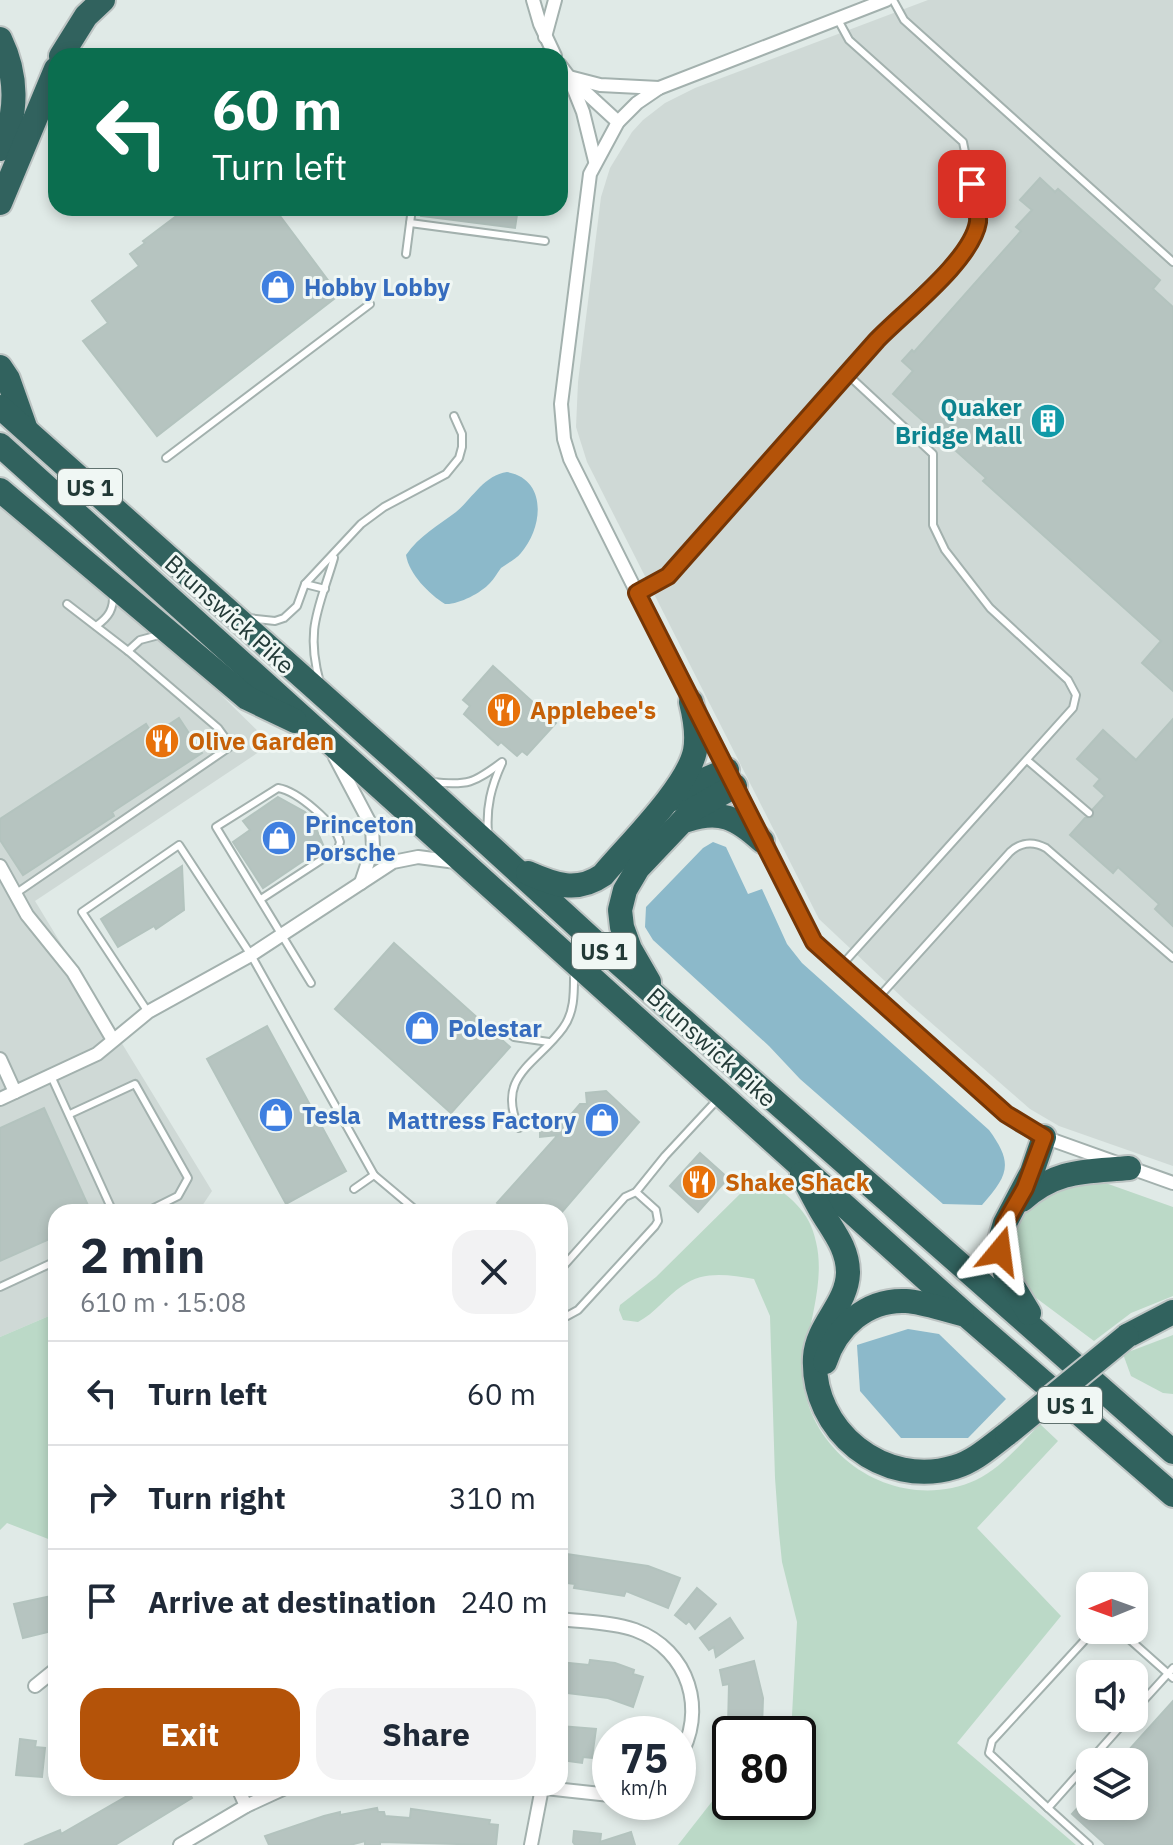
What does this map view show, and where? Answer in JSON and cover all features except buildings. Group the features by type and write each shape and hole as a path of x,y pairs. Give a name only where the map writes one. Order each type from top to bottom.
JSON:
{"highway":[{"path":"66,48 86,16 103,0"},
{"path":"0,39 9,62 14,104 0,149"},
{"path":"0,203 48,88"},
{"path":"0,367 8,379 26,430"},
{"path":"0,384 26,430"},
{"name":"Brunswick Pike","path":"0,407 659,1000 1173,1452"},
{"name":"Brunswick Pike","path":"0,445 966,1315 1173,1495"},
{"path":"0,490 247,698 323,735"},
{"path":"659,1000 625,939 620,910 630,879 672,813 694,755 696,730 691,702"},
{"path":"497,852 550,882 568,887 586,885 603,875 672,813 699,782 731,778"},
{"path":"672,813 718,815 743,824 762,841"},
{"path":"1044,1137 1002,1232 1001,1261 1011,1287 1058,1352"},
{"path":"793,1158 820,1210 843,1244 848,1272 840,1303 817,1344 815,1366 823,1404 835,1428 854,1448 875,1460 899,1468 935,1471 952,1468 976,1457 1127,1336 1173,1312"},
{"path":"1017,1204 1050,1179 1074,1173 1129,1168"},
{"path":"823,1404 821,1379 828,1351 846,1325 860,1314 884,1303 903,1301 966,1315"}],"street":[{"path":"545,37 555,0"},
{"path":"886,0 659,88 637,103 618,122 595,161 586,193 561,404 562,427 570,459 811,938 1006,1114 1044,1137 1173,1183"},
{"path":"532,3 551,48"},
{"path":"569,77 600,85 659,88"},
{"path":"569,77 618,122"},
{"path":"569,77 583,112 595,161"},
{"path":"323,735 372,827 373,847 361,883"},
{"path":"0,1099 97,1054 148,1012 251,955 405,858 435,857 467,864"},
{"path":"0,866 37,929 84,987 113,1040"},
{"path":"0,1059 15,1092"},
{"path":"568,1620 631,1629 665,1647 677,1660 692,1694 693,1716"},
{"path":"35,1686 48,1675"},
{"path":"568,1791 592,1793"},
{"path":"242,1796 246,1806"},
{"path":"180,1845 268,1796"},
{"path":"531,1845 542,1796"}],"lane":[{"path":"893,0 904,20 1173,262"},
{"path":"637,593 668,576 879,337 914,306 969,246 978,219 964,144 849,40 837,18"},
{"path":"406,254 411,216"},
{"path":"410,223 545,241"},
{"path":"166,458 370,304"},
{"path":"841,966 1073,708 1076,695 1074,686 990,608 945,550 933,525 933,454 847,374"},
{"path":"232,615 264,621 284,618 297,606 305,584 361,524 384,507 434,482 454,467 459,458 462,434 454,416"},
{"path":"325,698 312,647 316,618 335,555"},
{"path":"96,626 110,615 113,602 113,593 106,579"},
{"path":"305,584 325,589"},
{"path":"15,894 231,746 218,728 67,604"},
{"path":"128,651 147,637 160,635 176,638"},
{"path":"1027,760 1089,813"},
{"path":"419,781 461,785 481,778 502,762 490,790 487,815 497,852"},
{"path":"261,899 338,849 340,842 333,825 288,790 278,788 216,827 261,899 284,934 311,983"},
{"path":"877,998 1010,852 1025,844 1046,848 1173,958"},
{"path":"148,1012 82,912 179,845 251,955 374,1175 408,1204"},
{"path":"519,1128 511,1101 512,1087 520,1073 564,1027 569,1017 573,1000 574,961"},
{"path":"502,1027 514,1037 549,1042"},
{"path":"51,1076 109,1204"},
{"path":"70,1114 135,1084 188,1178 178,1196 162,1204"},
{"path":"568,1261 625,1197 636,1192 722,1094"},
{"path":"354,1189 374,1175"},
{"path":"568,1315 578,1310 658,1221 656,1210 636,1192"},
{"path":"0,1287 48,1265"},
{"path":"1081,1644 992,1741 989,1753 1089,1845"},
{"path":"1136,1644 1171,1673 1148,1697"},
{"path":"1048,1808 1116,1732"}],"shaded area":[{"name":"Quaker Bridge Mall","path":"928,0 1173,0 1173,1166 1059,1126 1030,1109 905,1000 819,919 587,462 576,427 578,382 601,197 610,168 632,132 665,103 695,88"},
{"path":"0,499 160,635 271,744 35,901 212,1191 203,1204 48,1204 48,1316 0,1337"}],"green space":[{"path":"763,1179 797,1205 813,1231 819,1267 803,1380 810,1409 823,1435 842,1456 865,1473 891,1485 919,1490 947,1489 976,1480 994,1469 1040,1424 1058,1441 977,1528 1061,1616 957,1743 1076,1845 678,1845 712,1802 712,1820 816,1820 816,1716 792,1716 797,1622 782,1562 779,1533 770,1316 754,1279 726,1275 690,1281 638,1322 623,1320 619,1310 620,1305 656,1277 745,1189"},
{"path":"1097,1180 1173,1207 1173,1296 1131,1313 1094,1341 1020,1286 1006,1247 1019,1212 1041,1189"},
{"path":"48,1316 48,1539 7,1523 0,1530 0,1337"},
{"path":"1173,1335 1173,1394 1163,1393 1131,1376 1123,1354"}],"water":[{"path":"507,472 520,476 530,484 535,494 538,506 534,531 519,555 501,568 481,591 445,604 421,583 406,555 423,536 462,507 485,483"},
{"path":"713,842 726,847 748,894 762,889 787,944 802,963 989,1130 1002,1152 1005,1169 998,1185 982,1205 943,1204 800,1079 769,1046 653,940 645,927 646,907 703,848"},
{"path":"908,1329 939,1334 1006,1399 968,1438 901,1438 860,1391 857,1345"}],"place":[{"name":"Hobby Lobby","path":"278,287"},
{"name":"Quaker Bridge Mall","path":"1048,421"},
{"name":"Applebee's","path":"504,710"},
{"name":"Olive Garden","path":"162,741"},
{"name":"Princeton Porsche","path":"279,838"},
{"name":"Polestar","path":"422,1028"},
{"name":"Tesla","path":"276,1115"},
{"name":"Mattress Factory","path":"602,1120"},
{"name":"Shake Shack","path":"699,1182"}],"route":[{"path":"972,184 978,219 969,246 914,306 877,340 668,576 637,593 814,942 1006,1114 1044,1137 1025,1188 1005,1223 1000,1251"}]}
